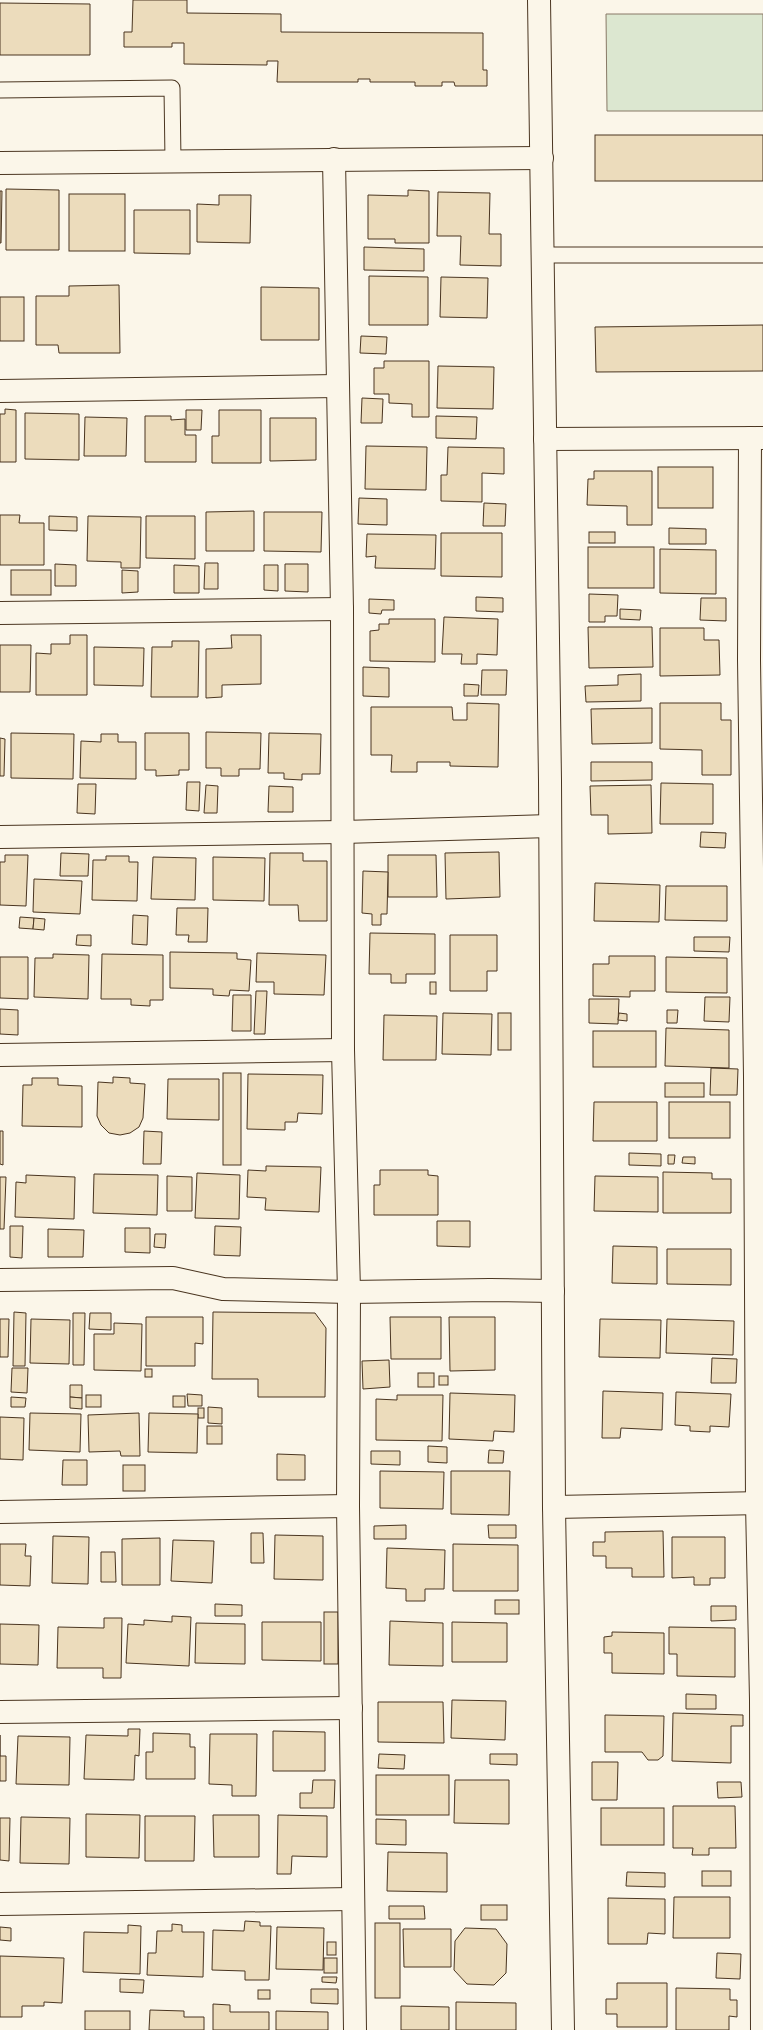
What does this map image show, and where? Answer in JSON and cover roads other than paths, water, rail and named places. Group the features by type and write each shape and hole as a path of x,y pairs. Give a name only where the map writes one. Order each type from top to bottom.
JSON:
{"street":[{"path":"539,0 550,826 554,1507 563,2030"},
{"path":"0,163 542,158"},
{"path":"334,159 342,609 344,1050 349,1292 348,1506 352,1899 355,2030"},
{"path":"0,391 337,386"},
{"path":"545,439 756,438 762,1700 762,2030"},
{"path":"0,613 342,609"},
{"path":"0,836 344,832 550,826"},
{"path":"0,1055 344,1050"},
{"path":"0,1280 172,1278 222,1289 349,1292 490,1290 553,1291"},
{"path":"554,1507 760,1503"},
{"path":"0,1512 348,1506"},
{"path":"0,1712 351,1708"},
{"path":"0,1904 352,1899"}],"lane":[{"path":"0,90 172,88 173,161"},
{"path":"543,255 763,255"}]}
